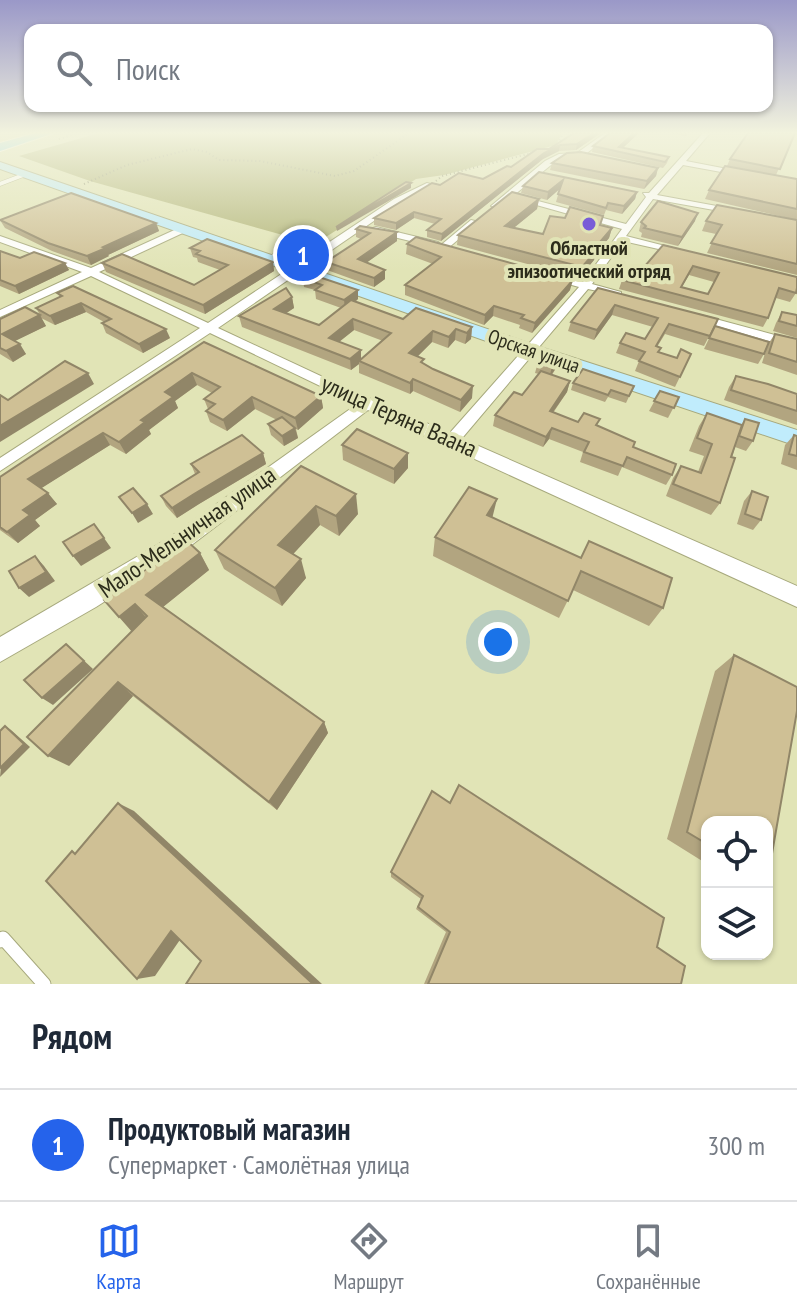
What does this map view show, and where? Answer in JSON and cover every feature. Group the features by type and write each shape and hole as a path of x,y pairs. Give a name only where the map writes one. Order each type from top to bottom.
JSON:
{"main road":[{"name":"Орская улица","path":"38,179 530,350 797,438"}],"street":[{"path":"444,247 529,179"},
{"path":"453,439 586,285 665,179"},
{"path":"0,465 413,191 430,185"},
{"path":"509,195 628,228"},
{"path":"638,195 740,213"},
{"path":"359,228 381,230 458,250"},
{"path":"0,314 184,229"},
{"path":"621,238 694,256"},
{"name":"улица Теряна Ваана","path":"0,239 91,272 206,329 797,597"},
{"path":"543,274 631,298"},
{"path":"692,315 797,345"},
{"name":"Мало-Мельничная улица","path":"0,650 177,544 367,403"}],"lane":[{"path":"270,259 294,243"},
{"path":"0,941 3,938 44,984"}],"path":[{"path":"69,192 97,179"},
{"path":"430,185 438,179"}],"green space":[{"path":"84,179 417,179 315,244"}],"building":[{"path":"450,179 511,179 442,234 427,230 441,219 414,212 396,223 374,218 432,183 440,185"},
{"path":"531,179 573,179 637,192 624,206 608,203 606,208 558,194 563,180 548,192 523,186"},
{"path":"716,179 797,179 797,209 709,190"},
{"path":"406,182 411,183 336,227"},
{"path":"512,192 539,199 505,226 543,234 550,216 565,218 570,207 603,216 600,225 612,228 582,267 458,235"},
{"path":"71,193 156,223 87,256 48,243 0,220"},
{"path":"658,201 698,213 682,237 644,228 646,226 641,222"},
{"path":"717,205 797,220 797,264 711,243 722,225 706,221"},
{"path":"360,226 397,232 358,259 385,270 374,278 326,262 370,233 356,229"},
{"path":"303,233 316,237 302,246 289,242"},
{"path":"416,237 573,280 535,323 521,318 524,315 494,306 485,315 405,285 441,257 407,244"},
{"path":"207,239 273,262 203,305 102,263 122,254 194,285 228,265 196,254 200,251 190,248"},
{"path":"663,245 797,277 797,288 796,293 779,288 768,318 622,280 631,271 639,273","holes":["693,266 719,273 708,294 681,287"]},
{"path":"0,251 20,258 34,252 65,263 15,286 0,280"},
{"path":"310,274 358,290 344,300 315,290 322,285 303,278"},
{"path":"73,286 166,329 139,344 102,323 111,319 81,303 50,316 36,308 62,296 57,293"},
{"path":"286,288 292,297 274,309 319,325 351,300 403,319 416,308 472,327 467,333 456,329 449,337 433,331 409,353 424,359 421,362 433,369 473,386 461,400 413,379 410,383 359,361 391,333 353,319 329,338 361,350 350,359 239,316"},
{"path":"598,288 718,319 710,336 669,324 656,346 661,348 658,352 677,358 681,349 691,354 680,377 639,361 645,352 620,343 626,333 645,339 658,318 615,305 597,330 571,322"},
{"path":"25,307 40,315 2,334 20,344 6,351 0,348 0,319"},
{"path":"782,312 797,315 797,326 779,321"},
{"path":"715,326 769,342 764,354 709,338"},
{"path":"775,334 797,339 797,362 769,353"},
{"path":"204,342 321,396 295,418 252,397 223,420 206,411 215,404 204,399 220,387 192,373 165,392 173,397 141,420 145,422 119,442 103,433 28,479 48,493 23,510 30,515 7,532 0,527 0,477"},
{"path":"545,353 559,358 552,367 538,362"},
{"path":"65,361 88,373 0,426 0,395 8,400"},
{"path":"583,369 634,386 629,396 611,390 608,395 573,383"},
{"path":"541,371 570,381 550,411 578,422 584,413 600,419 596,425 635,442 633,447 676,464 672,475 627,457 623,466 584,452 589,442 552,428 546,437 495,415 514,392 522,395"},
{"path":"736,376 797,394 797,411 731,390"},
{"path":"660,391 679,397 674,408 654,401"},
{"path":"707,413 742,425 720,503 673,484 681,466 701,473 712,444 697,438"},
{"path":"282,417 295,428 282,436 268,424"},
{"path":"745,419 759,423 753,441 739,436"},
{"path":"357,429 408,453 394,469 342,445"},
{"path":"242,435 263,453 172,508 161,496 199,472 191,464"},
{"path":"794,435 797,436 797,456 789,454"},
{"path":"301,466 356,494 336,516 316,506 278,545 301,559 275,588 215,550"},
{"path":"469,487 497,499 487,515 581,558 589,541 672,578 663,608 581,571 568,601 435,537"},
{"path":"133,488 147,504 132,513 119,497"},
{"path":"752,491 768,497 761,520 745,514"},
{"path":"94,524 104,538 73,556 63,542"},
{"path":"186,540 200,553 146,595 324,722 269,802 118,682 48,756 27,737 147,616 135,604 119,617 104,600"},
{"path":"35,556 46,572 19,588 9,571"},
{"path":"66,644 84,661 42,698 24,680"},
{"path":"734,655 797,687 797,711 773,848 773,816 701,816 701,840 687,832"},
{"path":"5,726 24,744 0,768 0,731"},
{"path":"459,785 664,918 657,947 685,966 681,984 428,984 450,932 418,907 423,896 391,872 432,791 450,803"},
{"path":"118,803 313,984 186,984 201,961 171,931 137,979 46,881 72,851 75,854"}],"place":[{"name":"Областной эпизоотический отряд","path":"589,224"},
{"name":"Продуктовый магазин","path":"303,255"}]}
